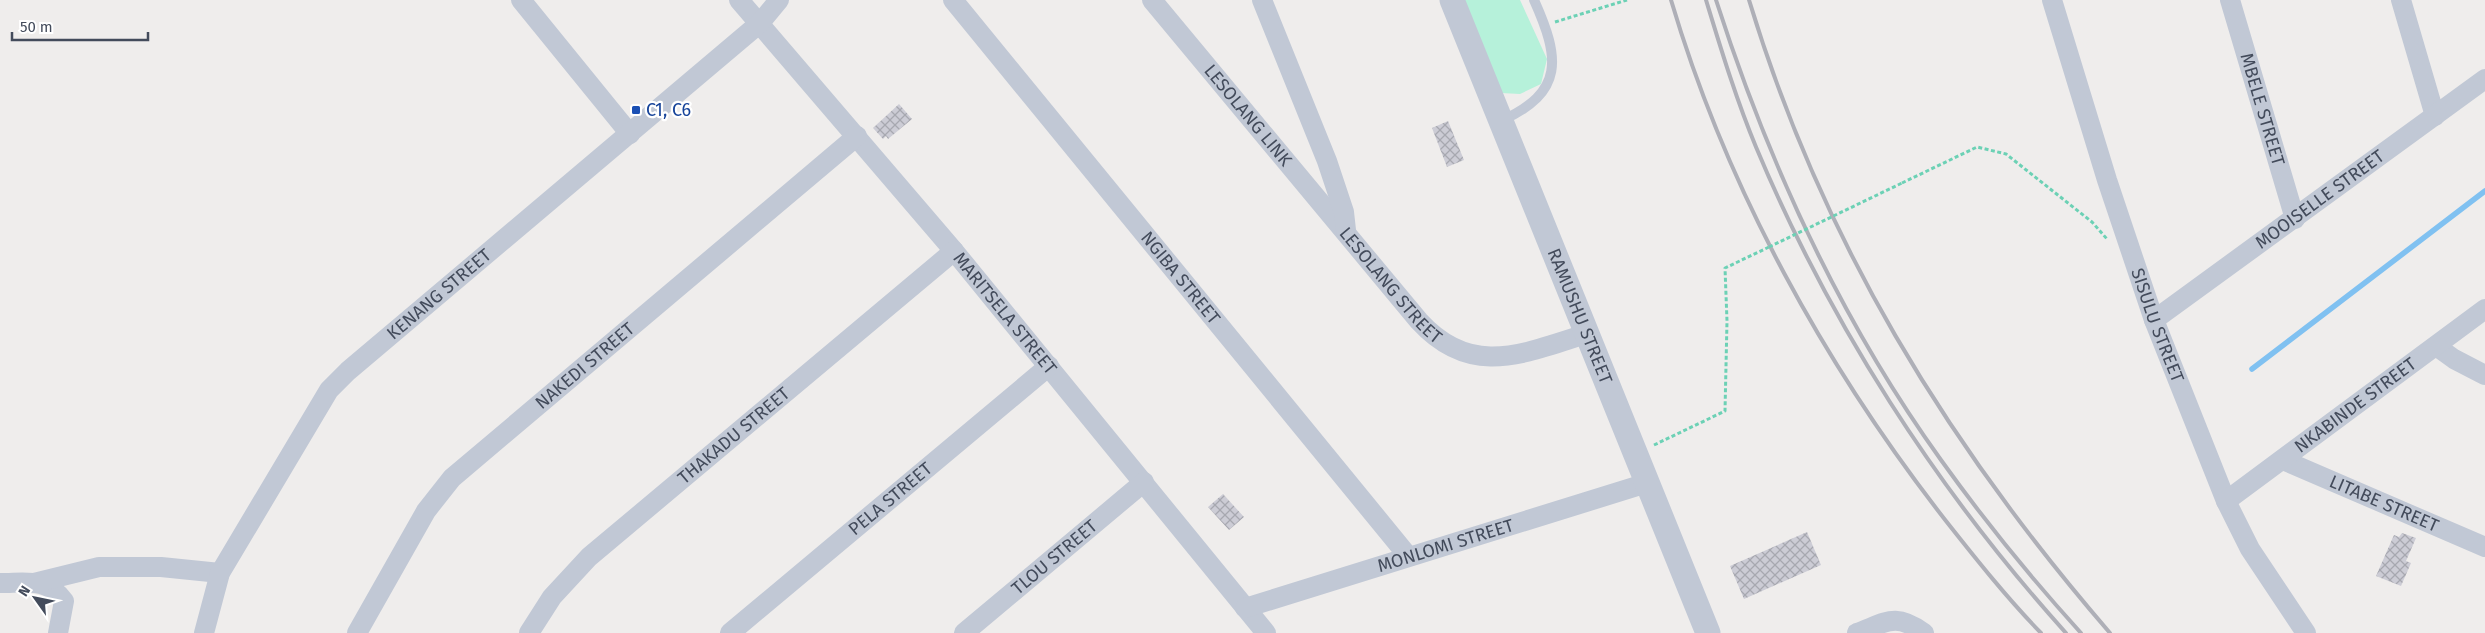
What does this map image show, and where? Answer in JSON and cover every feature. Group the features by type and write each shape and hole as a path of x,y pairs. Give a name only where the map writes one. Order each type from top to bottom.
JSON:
{"street":[{"path":"521,0 630,134"},
{"name":"MARITSELA STREET","path":"739,0 954,251 1266,633"},
{"name":"KENANG STREET","path":"204,633 220,573 329,390 356,364 760,23 779,0"},
{"name":"NGIBA STREET","path":"953,0 1408,556"},
{"name":"LESOLANG LINK","path":"1152,0 1346,230"},
{"name":"LESOLANG STREET","path":"1262,0 1335,181 1344,212 1346,230 1431,335 1452,349 1478,356 1497,357 1548,346 1586,334"},
{"name":"RAMUSHU STREET","path":"1452,0 1708,633"},
{"name":"SISULU STREET","path":"2052,0 2104,170 2154,320 2226,501 2250,549 2306,633"},
{"name":"MBELE STREET","path":"2230,0 2295,219"},
{"path":"2401,0 2434,116"},
{"name":"MOOISELLE STREET","path":"2154,320 2485,79"},
{"name":"NAKEDI STREET","path":"357,633 426,511 452,478 857,136"},
{"name":"THAKADU STREET","path":"529,633 552,597 589,558 954,251"},
{"name":"NKABINDE STREET","path":"2226,501 2485,309"},
{"path":"2436,346 2454,359 2485,375"},
{"name":"PELA STREET","path":"730,633 1049,366"},
{"name":"LITABE STREET","path":"2283,460 2485,547"},
{"name":"TLOU STREET","path":"964,633 1144,482"},
{"name":"MONLOMI STREET","path":"1245,608 1647,483"},
{"path":"34,583 99,567 162,567 220,573"},
{"path":"0,583 34,583 52,587 64,600 58,633"},
{"path":"1857,633 1894,620 1912,624 1924,633"}],"lane":[{"path":"1500,121 1528,106 1542,95 1550,80 1554,65 1545,24 1534,0"}],"path":[{"path":"1545,24 1627,0"},
{"path":"1635,453 1725,411 1727,321 1725,268 1977,147 2006,154 2092,222 2109,242"}],"green space":[{"path":"1463,0 1520,0 1547,59 1541,84 1520,94 1501,93"}],"building":[{"path":"899,104 912,119 888,139 886,136 883,139 873,128"},
{"path":"1448,121 1464,160 1447,167 1432,128"},
{"path":"1223,494 1244,517 1229,530 1208,507"},
{"path":"1807,532 1821,565 1744,599 1730,566"},
{"path":"2402,533 2416,538 2406,561 2411,563 2401,586 2376,576 2394,535 2399,537"}],"waterway":[{"path":"2252,369 2485,191"}],"railway":[{"path":"1671,0 1694,70 1721,139 1751,207 1784,273 1821,338 1860,401 1902,462 1980,564 2041,633"},
{"path":"1706,0 1735,92 1756,147 1785,213 1853,341 1890,403 1974,522 2066,633"},
{"path":"1716,0 1736,61 1784,180 1810,239 1871,352 1905,407 1974,505 2081,633"},
{"path":"1749,0 1779,89 1813,174 1852,256 1895,336 1943,413 1995,488 2050,561 2110,633"}],"place":[{"name":"C1, C6","path":"636,110"}]}
